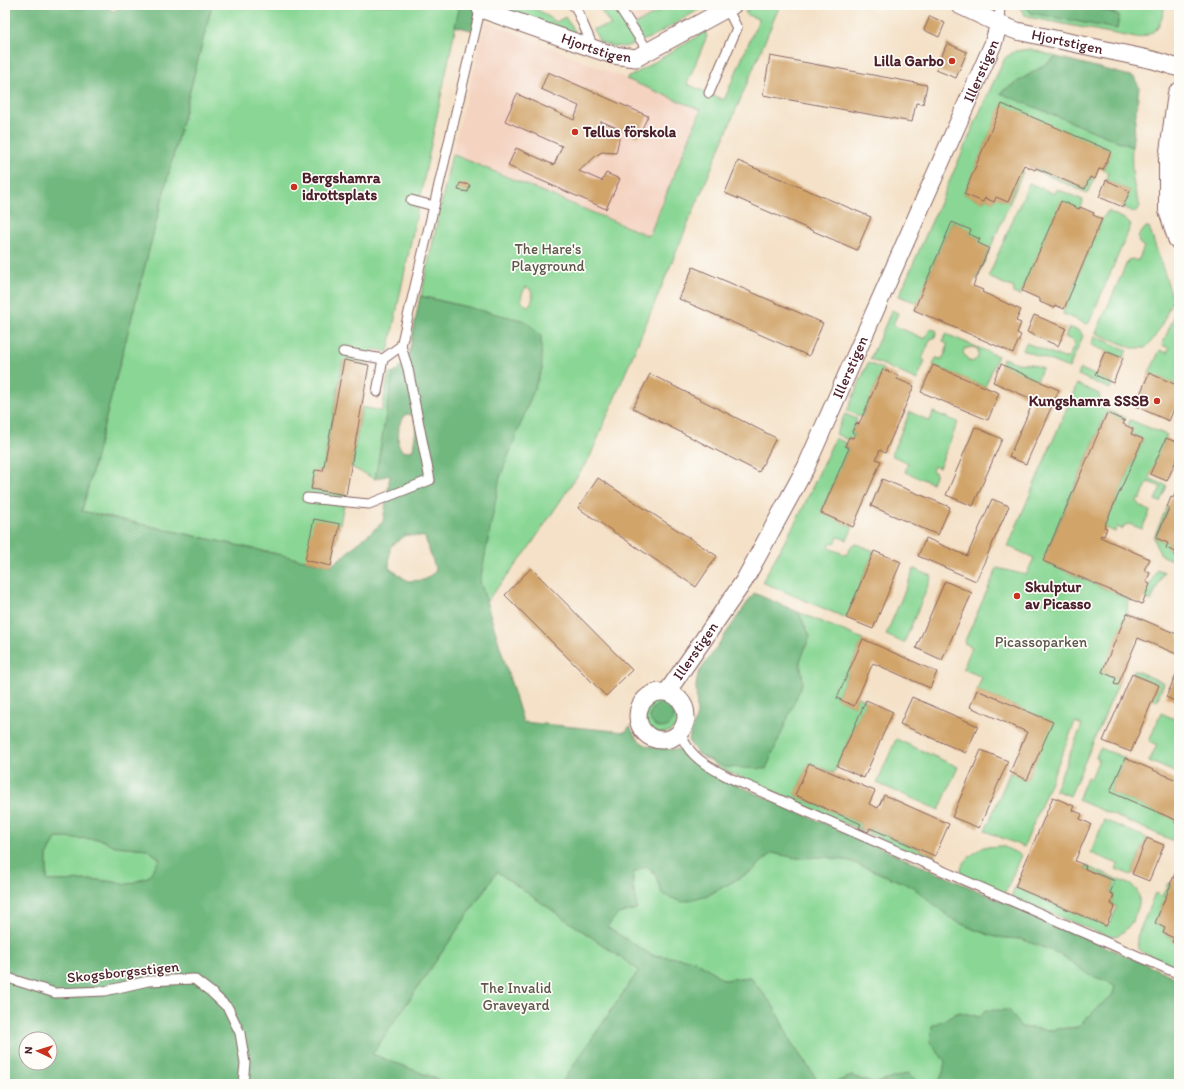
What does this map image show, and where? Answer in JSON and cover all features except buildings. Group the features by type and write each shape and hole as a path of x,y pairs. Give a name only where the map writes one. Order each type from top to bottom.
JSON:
{"street":[{"name":"Hjortstigen","path":"959,5 998,24 1017,30 1153,60 1179,68"},
{"name":"Hjortstigen","path":"481,7 613,55 636,58 730,6"},
{"name":"Illerstigen","path":"667,692 744,581 806,468 993,44 998,24"},
{"path":"1179,94 1170,159 1170,210 1179,238"},
{"name":"Illerstigen","path":"667,692 678,698 683,704 686,720 680,731 673,737 665,740 657,739 645,733 638,722 639,706 644,699 651,694 667,692"}],"lane":[{"path":"573,5 576,8 595,49"},
{"path":"618,5 648,51"},
{"path":"998,24 1000,5"},
{"path":"709,93 737,28 730,6"},
{"path":"307,498 369,504 430,480 408,369 401,346 481,7"},
{"path":"411,200 434,206"},
{"path":"377,392 383,359 401,346"},
{"path":"343,352 383,359"},
{"path":"680,731 691,752 713,769 730,778 1179,974"},
{"name":"Skogsborgsstigen","path":"5,977 54,993 104,991 148,980 194,979 228,1008 240,1033 245,1063 243,1084"}],"shaded area":[{"path":"613,5 669,5 630,28"},
{"name":"Tellus förskola","path":"486,21 701,110 649,236 452,154"}],"green space":[{"path":"5,5 104,5 105,7 114,11 122,5 212,5 82,511 331,566 383,522 390,475 375,479 393,374 408,359 420,296 526,321 541,336 542,369 500,477 480,581 523,722 625,732 630,726 634,735 645,745 683,750 692,760 709,772 728,781 1179,979 1179,1084 938,1084 943,1073 945,1061 930,1043 932,1026 959,1012 980,1017 985,1010 1009,1010 1021,1027 1049,1030 1078,1027 1097,1008 1112,996 1115,987 1107,981 1089,975 1060,954 1021,939 995,937 953,920 913,887 850,861 825,857 797,858 772,853 752,871 708,895 682,902 662,894 655,873 646,866 633,873 633,887 637,909 618,914 607,927 651,955 695,960 724,980 750,977 774,1007 791,1042 820,1084 561,1084 639,970 497,872 372,1054 450,1084 5,1084","holes":["406,414 413,415 416,428 413,450 403,452 398,444 399,425","406,535 425,537 436,571 424,580 408,581 389,568 390,547","56,838 100,839 115,846 147,849 160,859 148,877 129,884 98,880 47,881 47,856"]},
{"name":"Bergshamra idrottsplats","path":"212,5 460,5 388,352 373,349 369,365 343,361 323,471 315,470 311,489 346,495 331,566 82,511"},
{"path":"460,5 482,5 475,31 455,26"},
{"path":"482,5 531,5 556,22 565,17 577,34"},
{"path":"597,5 613,5 630,28 669,5 707,5 652,37 625,47 612,46 600,42 593,29 611,25"},
{"name":"The Hare's Playground","path":"757,5 780,5 590,457 526,552 486,602 480,581 500,477 542,369 525,321 421,296 452,154 649,236 701,110 626,79 705,32 707,36 687,84 724,100 759,19 747,15 745,11","holes":["526,287 529,288 533,297 528,306 523,303 521,298"]},
{"path":"1018,5 1025,5 1031,13 1117,29 1119,15 1090,5 1165,5 1162,18 1157,28 1149,34 1136,38 1033,18 1025,15"},
{"path":"1025,5 1090,5 1119,15 1117,29 1031,13"},
{"path":"1030,49 1057,57 1001,92 1132,147 1135,192 1140,206 1138,210 1133,212 1123,207 1130,191 1106,180 1109,173 1103,170 1111,151 1002,105 964,194 983,202 985,198 994,202 996,197 1008,202 1021,171 1023,172 977,279 979,239 969,234 970,230 952,222 917,303 899,296 1005,58 1015,51"},
{"path":"1057,57 1134,77 1139,87 1132,147 1000,93"},
{"path":"1036,168 1085,189 1090,177 1094,179 1087,193 1035,170"},
{"path":"1029,183 1055,194 1057,189 1083,200 1079,209 1061,202 1020,296 1013,293 1014,288 988,277"},
{"path":"1108,211 1126,220 1131,225 1089,323 1086,324 1063,314 1102,219"},
{"path":"1149,227 1173,299 1161,325 1150,343 1145,348 1132,348 1096,333 1128,260 1132,259 1138,261 1144,247 1139,243 1138,237 1145,228"},
{"path":"892,310 898,313 893,325 925,339 930,328 937,331 934,339 931,338 922,359 925,361 917,380 870,359"},
{"path":"1177,310 1179,312 1179,386 1149,373 1160,350 1167,353 1169,348 1162,345"},
{"path":"1069,327 1080,331 1083,336 1069,368 1023,350 1026,343 1064,358 1069,357 1075,343 1065,337"},
{"path":"946,334 998,356 985,387 933,365 936,358 942,359 946,352 947,344 943,341","holes":["972,347 978,349 978,358 972,362 968,360 963,353 964,349"]},
{"path":"1095,336 1127,350 1123,358 1091,345"},
{"path":"1003,358 1017,363 1031,364 1042,368 1037,381 1001,364"},
{"path":"868,363 883,369 862,417 847,411"},
{"path":"1081,369 1113,383 1110,389 1078,375"},
{"path":"389,373 393,374 375,479 351,467 362,407 382,411"},
{"name":"Picassoparken","path":"1077,384 1099,394 1102,408 1126,418 1125,421 1106,413 1043,561 1128,599 1127,613 1103,672 1120,680 1070,796 1055,790 1082,725 1075,722 1024,847 985,831 1010,772 1027,780 1052,722 977,690 982,677 963,669 972,647 964,643 997,568 1026,575 1034,558 1008,546"},
{"path":"910,412 930,421 933,412 958,422 939,468 934,466 932,471 936,473 932,483 905,472 908,463 891,455"},
{"path":"845,414 857,419 852,432 855,434 853,438 849,437 848,440 836,434"},
{"path":"1130,420 1167,435 1149,478 1167,486 1160,502 1155,500 1161,487 1148,482 1140,500 1138,499 1137,502 1140,506 1150,511 1142,529 1129,524 1125,525 1122,529 1117,527 1115,532 1104,527 1143,439 1131,434 1133,429 1127,426"},
{"path":"835,438 846,443 845,446 849,448 821,513 853,527 847,540 838,537 835,543 831,542 829,548 846,555 852,546 857,544 874,551 846,618 762,582 800,514"},
{"path":"1167,507 1169,508 1156,538 1168,543 1166,548 1176,552 1175,556 1179,558 1179,563 1162,556 1156,546 1154,537"},
{"path":"914,569 932,576 904,643 886,635"},
{"path":"1157,569 1164,572 1151,601 1144,598"},
{"path":"754,593 798,612 810,636 800,661 803,682 766,769 724,767 697,753 689,742 697,715 696,686 698,674"},
{"path":"798,612 863,639 837,698 854,706 858,697 866,700 834,773 809,763 795,795 861,824 859,828 868,832 870,828 935,856 932,862 722,769 697,753 724,767 803,682 800,661 810,636"},
{"path":"1134,670 1164,683 1157,701 1153,700 1159,685 1132,674"},
{"path":"662,699 674,704 679,716 674,728 662,733 650,728 645,716 650,704"},
{"path":"662,704 671,707 674,716 671,725 662,728 653,725 650,716 653,707"},
{"path":"1161,713 1179,721 1179,774 1149,761 1157,745 1149,741"},
{"path":"896,739 958,767 939,810 877,783"},
{"path":"1100,748 1125,758 1110,792 1176,820 1175,823 1179,825 1179,843 1078,800 1087,777 1091,779 1099,759 1096,757"},
{"path":"1104,820 1147,838 1131,875 1116,869 1118,864 1091,853"},
{"path":"56,838 100,839 115,846 147,849 160,859 148,877 129,884 98,880 47,881 47,856"},
{"path":"1002,846 1021,855 1005,894 961,875 964,863 982,847"},
{"path":"772,853 797,858 825,857 850,861 913,887 953,920 995,937 1021,939 1060,954 1089,975 1107,981 1115,987 1112,996 1097,1008 1078,1027 1049,1030 1020,1027 959,1012 932,1026 930,1043 945,1061 943,1073 938,1084 919,1084 909,1073 874,1084 852,1076 831,1084 820,1084 791,1042 774,1007 750,977 724,980 695,960 651,955 607,927 618,914 637,909 633,887 633,873 646,866 655,873 662,894 709,895 752,871"},
{"path":"1086,866 1133,886 1138,892 1139,902 1137,912 1127,928 1118,935 1110,936 1099,933 1011,897 1015,887 1106,926 1109,925 1117,907 1111,904 1114,895 1110,893 1115,881 1085,869"},
{"name":"The Invalid Graveyard","path":"497,872 639,970 561,1084 450,1084 372,1054"},
{"path":"1168,883 1171,884 1155,923 1165,928 1163,933 1174,938 1172,942 1179,945 1179,968 1142,952 1138,948 1137,937 1155,893 1162,896"},
{"path":"909,1073 919,1084 874,1084"},
{"path":"852,1076 874,1084 831,1084"}],"place":[{"name":"Lilla Garbo","path":"952,61"},
{"name":"Tellus förskola","path":"575,132"},
{"name":"Bergshamra idrottsplats","path":"294,187"},
{"name":"Kungshamra SSSB","path":"1157,401"},
{"name":"Skulptur av Picasso","path":"1017,596"}]}
